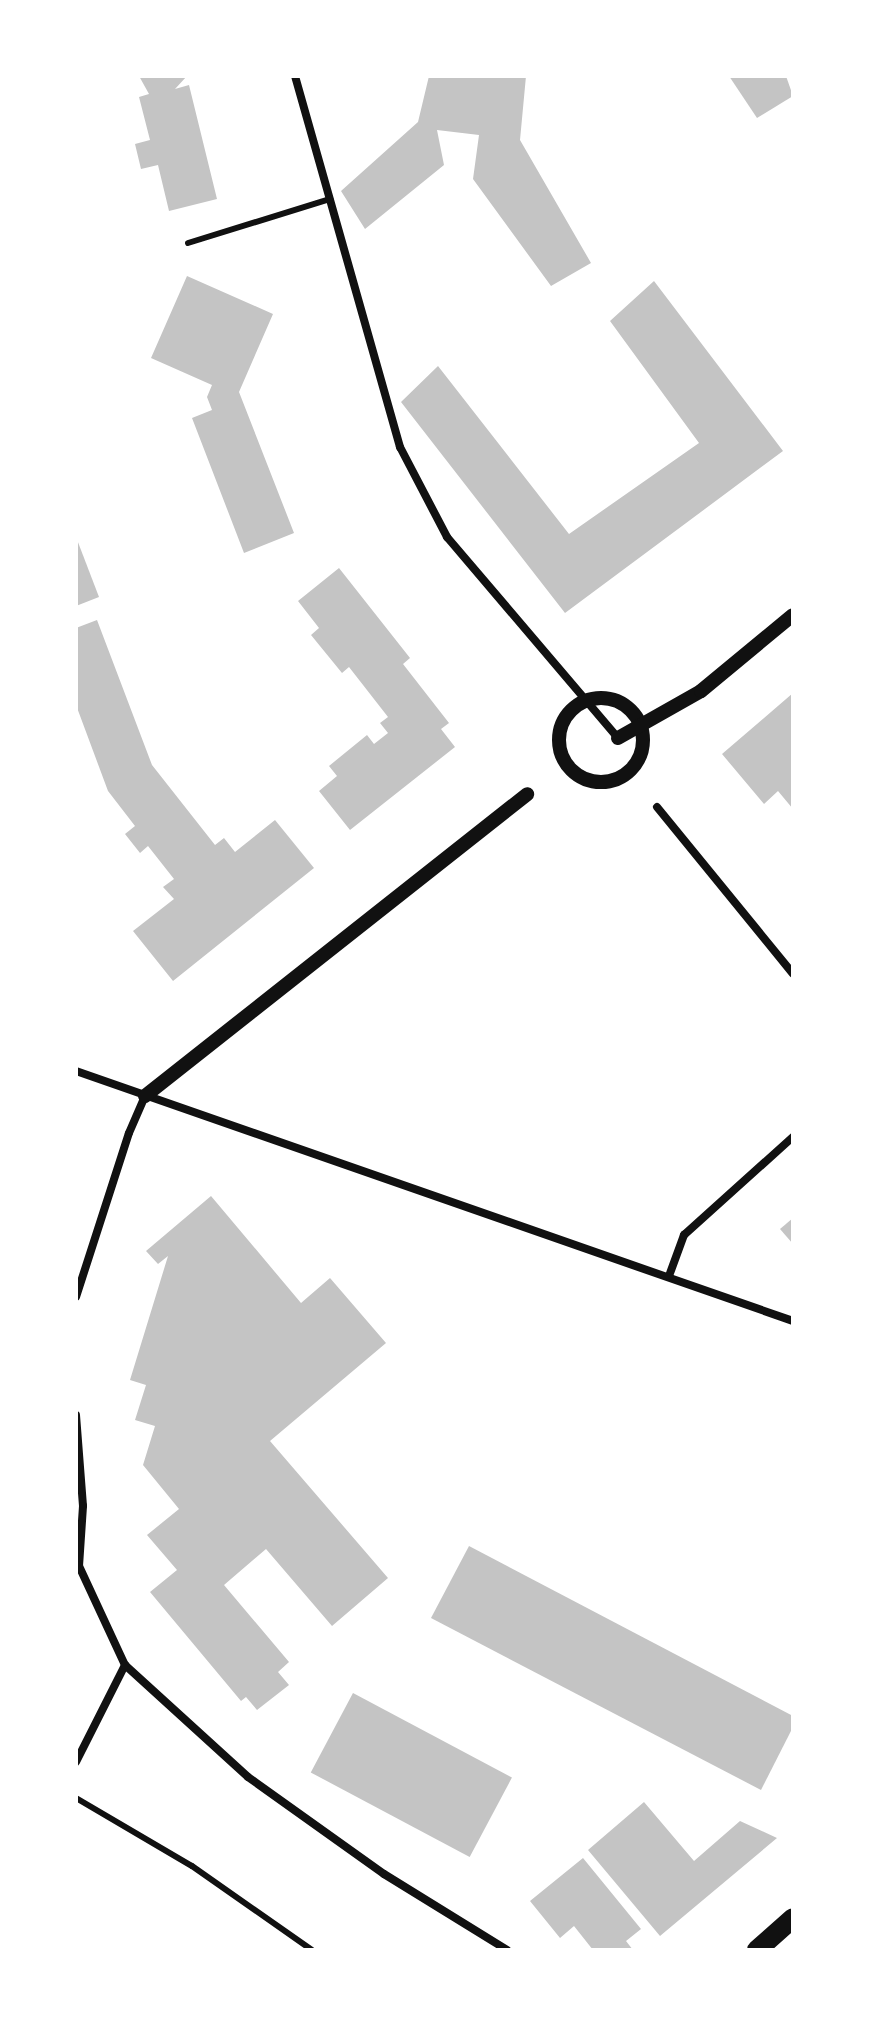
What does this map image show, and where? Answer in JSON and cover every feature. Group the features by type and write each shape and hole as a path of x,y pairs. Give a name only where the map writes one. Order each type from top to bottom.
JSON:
{"main road":[{"path":"757,1950 793,1918"}],"street":[{"path":"295,76 400,447 447,537 618,738 701,691 793,615"},
{"path":"601,697 618,701 630,709 641,727 643,748 631,769 601,782 578,775 567,765 560,748 559,738 565,716 576,705 601,697"},
{"path":"76,1297 129,1133 145,1096 527,794"},
{"path":"657,807 793,974"},
{"path":"76,1071 793,1321"},
{"path":"669,1276 684,1235 793,1137"},
{"path":"76,1415 83,1506 78,1565 125,1665 248,1777 384,1874 507,1950"},
{"path":"76,1762 125,1665"}],"lane":[{"path":"188,243 330,199"},
{"path":"76,1798 192,1866 312,1950"}],"building":[{"path":"139,76 187,76 175,89 189,85 217,199 169,211 158,165 141,169 135,144 150,140 139,97 149,94"},
{"path":"429,76 526,76 520,140 591,263 551,286 473,179 479,135 437,130 444,165 365,229 341,191 418,122"},
{"path":"729,76 786,76 793,96 757,118"},
{"path":"187,276 273,314 239,392 294,533 244,553 192,418 212,410 207,397 212,385 151,358"},
{"path":"654,281 783,451 565,613 401,402 438,366 569,534 699,443 610,321"},
{"path":"76,537 99,597 76,606"},
{"path":"339,568 410,658 403,664 449,723 441,729 455,747 350,830 319,791 337,776 329,766 367,735 374,744 388,733 380,723 388,717 349,667 342,673 311,635 319,628 298,601"},
{"path":"97,620 152,765 215,845 224,838 235,852 275,820 314,868 173,981 133,931 174,899 163,887 174,879 148,846 140,853 125,834 135,826 108,791 76,705 76,628"},
{"path":"793,693 793,809 778,791 764,804 722,754"},
{"path":"211,1196 301,1303 330,1278 386,1343 270,1441 388,1578 332,1626 266,1549 224,1585 289,1662 278,1672 289,1685 257,1710 246,1697 241,1701 150,1592 177,1570 147,1535 179,1509 143,1465 155,1426 135,1420 146,1385 130,1380 168,1256 158,1264 146,1251"},
{"path":"793,1218 793,1244 780,1229"},
{"path":"469,1546 793,1716 793,1727 761,1790 431,1618"},
{"path":"353,1693 512,1778 470,1857 311,1772"},
{"path":"644,1802 694,1861 740,1821 777,1838 660,1936 588,1850"},
{"path":"583,1858 641,1929 626,1941 633,1950 593,1950 574,1926 560,1938 530,1901"}]}
